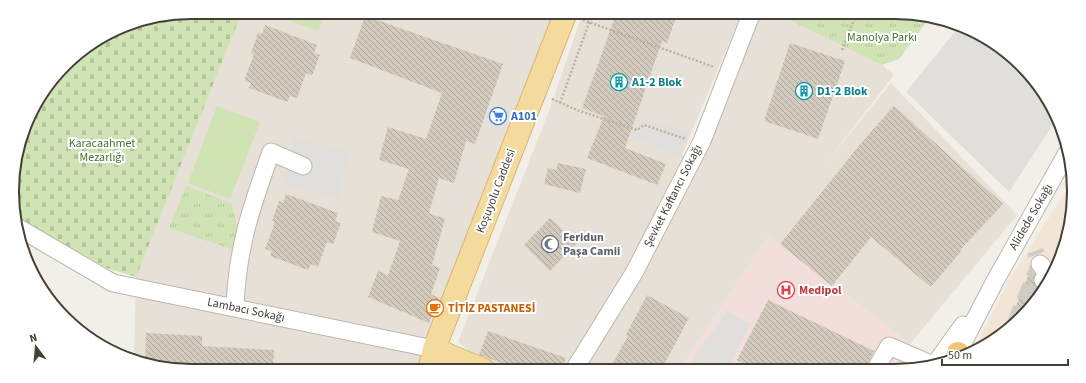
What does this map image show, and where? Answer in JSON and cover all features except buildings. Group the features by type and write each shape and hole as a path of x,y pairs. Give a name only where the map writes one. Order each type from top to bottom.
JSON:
{"main road":[{"name":"Koşuyolu Caddesi","path":"430,364 434,349 564,19"},
{"name":"Lambacı Sokağı","path":"434,349 470,364"}],"street":[{"name":"Şevket Kaftancı Sokağı","path":"578,364 634,273 700,144 749,19"},
{"path":"235,308 238,266 243,235 271,152 303,166"},
{"name":"Alidede Sokağı","path":"959,352 995,281 1064,158"},
{"name":"Lambacı Sokağı","path":"24,231 113,283 434,349"},
{"name":"Alidede Sokağı","path":"939,358 995,281"},
{"path":"878,364 889,346 926,361"}],"path":[{"path":"580,19 729,72"},
{"path":"560,103 591,19"},
{"path":"842,50 854,19"},
{"path":"536,90 560,103 636,130 644,125 700,144"}],"shaded area":[{"path":"239,19 559,19 430,352 417,364 180,364 158,361 136,355 134,354 136,277"},
{"path":"384,19 394,19 393,22"},
{"path":"581,19 739,19 682,155 697,159 752,19 787,19 882,65 894,75 822,168 891,83 1017,215 910,344 769,235 683,364 490,364 480,359 458,342 549,111"},
{"path":"956,30 981,42 1008,62 1031,86 1044,105 1053,124 1009,192 906,92"},
{"path":"639,119 690,131 679,155 630,137"},
{"path":"294,137 350,152 337,199 281,184"},
{"path":"1067,189 1064,225 1054,258 1044,278 1031,297 1008,321 977,343 1011,277"},
{"name":"Medipol","path":"769,235 910,344 915,363 906,364 683,364"},
{"path":"727,310 750,324 732,362 735,364 690,364"}],"green space":[{"name":"Karacaahmet Mezarlığı","path":"239,19 136,277 107,268 21,221 19,203 20,169 28,136 42,105 55,86 78,62 105,42 125,32 169,20"},
{"path":"286,19 322,19 318,31"},
{"name":"Manolya Parkı","path":"787,19 906,19 927,22 899,59 882,65"},
{"path":"217,106 260,122 230,199 188,183"},
{"path":"186,186 231,203 242,243 240,252 169,228"}],"tunnel":[{"path":"1022,307 1040,264 1035,251"}],"place":[{"name":"A1-2 Blok","path":"619,82"},
{"name":"D1-2 Blok","path":"804,91"},
{"name":"A101","path":"498,116"},
{"name":"Feridun Paşa Camii","path":"550,244"},
{"name":"Medipol","path":"786,290"},
{"name":"TİTİZ PASTANESİ","path":"435,308"}]}
